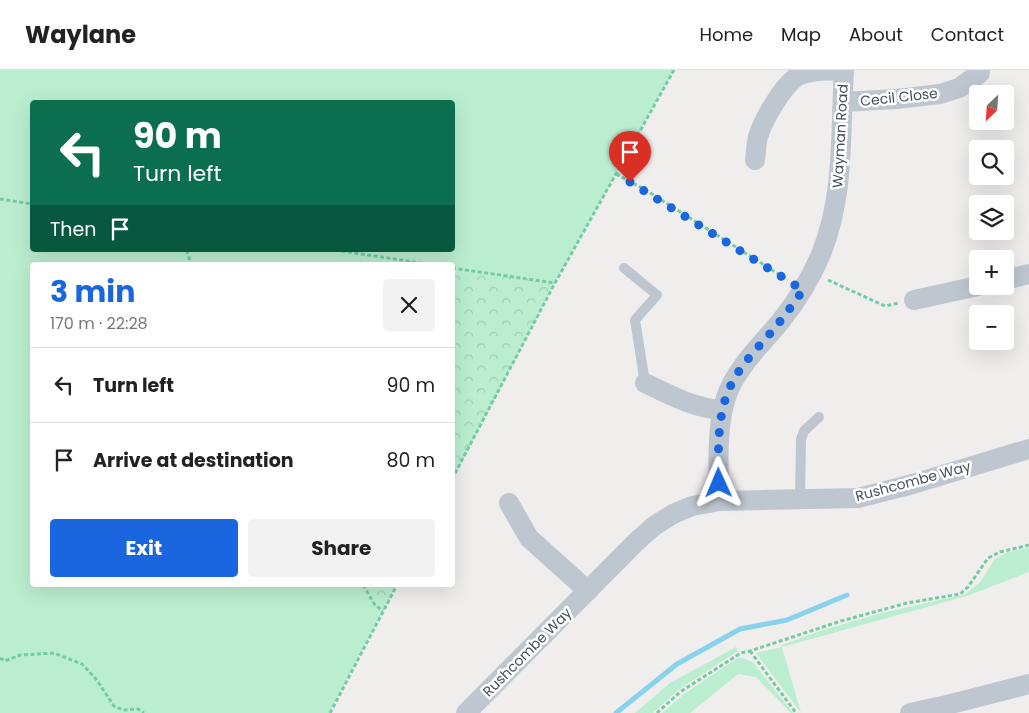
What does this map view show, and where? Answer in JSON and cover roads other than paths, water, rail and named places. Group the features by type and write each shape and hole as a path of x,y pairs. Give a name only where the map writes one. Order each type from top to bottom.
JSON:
{"street":[{"path":"755,160 758,137 781,92 798,76 814,71 843,71"},
{"name":"Wayman Road","path":"720,501 718,465 722,410 734,380 808,281 821,255 833,217 841,171 843,71"},
{"name":"Cecil Close","path":"843,102 897,100 940,94 959,88 980,73"},
{"path":"1014,278 1029,274"},
{"path":"914,300 969,288"},
{"path":"645,383 691,404 707,409 722,410"},
{"name":"Rushcombe Way","path":"466,713 636,542 654,526 672,514 692,506 720,501 858,498 913,484 1029,449"},
{"path":"509,502 528,538 588,591"},
{"path":"910,713 1029,684"}],"lane":[{"path":"624,268 657,295 635,320 645,383"},
{"path":"800,500 801,439 804,431 819,417"}],"waterway":[{"path":"616,713 677,664 740,629 787,620 847,595"}]}
